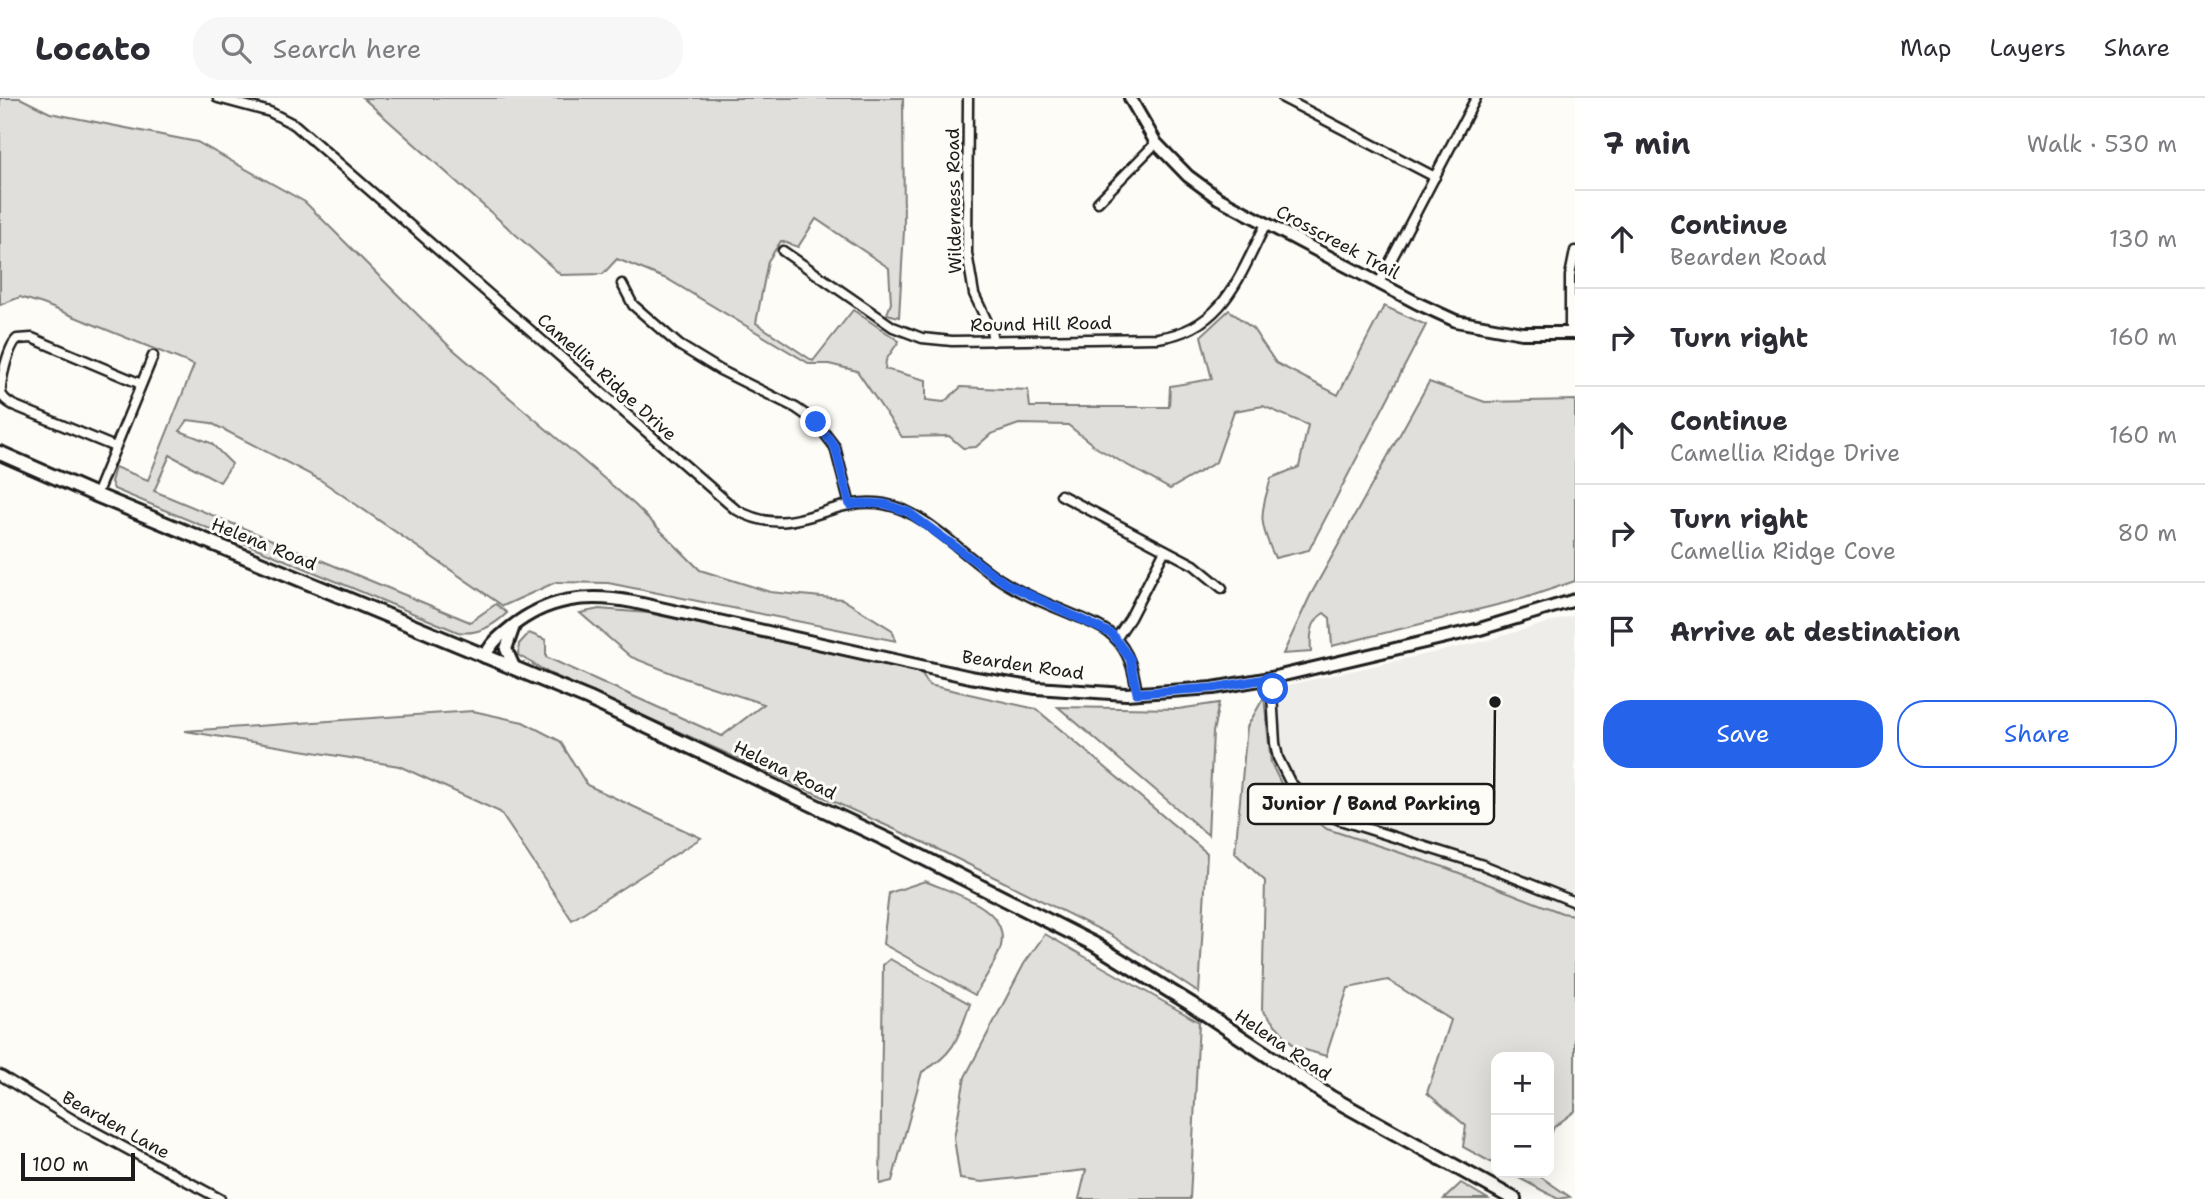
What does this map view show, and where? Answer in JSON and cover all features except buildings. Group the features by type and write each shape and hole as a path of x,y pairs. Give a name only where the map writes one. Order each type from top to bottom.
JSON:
{"main road":[{"name":"Helena Road","path":"0,453 589,699 727,762 1064,928 1191,1004 1330,1097 1514,1199"}],"street":[{"name":"Camellia Ridge Drive","path":"218,98 270,112 295,125 736,509 755,519 786,522 804,520 850,505 885,504 908,512 1005,583 1102,628 1116,639"},
{"name":"Wilderness Road","path":"968,98 969,274 993,341"},
{"name":"Crosscreek Trail","path":"1130,98 1156,143 1181,170 1203,188 1266,224 1419,304 1469,324 1522,333 1573,333"},
{"path":"1283,98 1435,177"},
{"path":"1379,283 1476,98"},
{"path":"1098,202 1156,143"},
{"name":"Round Hill Road","path":"783,251 883,321 907,333 938,340 1149,338 1171,336 1206,321 1224,302 1266,224"},
{"path":"1573,333 1569,291 1575,251"},
{"path":"622,284 633,305 686,350 719,370 796,408 816,422 835,447 850,505"},
{"path":"115,447 4,399 0,384 11,345 17,339 32,338 141,384"},
{"path":"96,495 153,356"},
{"path":"1061,495 1194,565 1222,588"},
{"path":"1137,693 1130,659 1116,639 1130,618 1165,550"},
{"name":"Bearden Road","path":"485,657 491,644 534,611 553,603 577,598 603,597 970,677 1062,690 1137,693 1213,688 1271,678 1505,622 1575,600"},
{"path":"515,669 506,649 516,623"},
{"path":"1271,678 1278,758 1290,782 1316,809 1331,817 1483,865 1575,902"},
{"name":"Bearden Lane","path":"0,1075 75,1121 220,1199"}],"shaded area":[{"path":"0,98 20,98 50,113 197,142 305,202 448,345 635,505 700,570 770,592 842,599 892,630 896,641 608,583 556,582 503,606 319,479 211,423 188,420 180,431 211,443 232,464 220,482 170,455 154,491 470,622 496,604 507,613 485,628 458,632 114,489 111,482 115,467 148,480 194,365 43,304 20,297 0,305"},
{"path":"363,98 903,98 904,230 899,317 887,314 891,303 889,268 816,219 798,247 781,241 768,261 756,323 813,361 853,310 899,341 886,360 885,369 926,380 926,400 944,402 961,387 1028,390 1030,407 1169,407 1170,386 1212,379 1201,336 1229,310 1253,329 1276,363 1338,395 1384,306 1426,325 1309,550 1275,558 1263,526 1265,501 1271,478 1299,467 1308,425 1263,406 1234,411 1216,462 1170,489 1097,448 1068,425 1019,424 991,434 976,447 963,448 949,436 902,437 857,371 829,364 810,364 669,280 617,259 603,274 561,275"},
{"path":"1429,382 1485,402 1575,400 1575,581 1525,598 1332,646 1330,618 1324,613 1313,625 1311,652 1283,654 1310,596"},
{"path":"599,609 648,613 921,672 929,685 1036,709 1207,853 1199,993 1111,935 925,843 549,673 518,655 519,644 529,633 546,640 546,657 722,736 764,704 684,678 631,657 580,613"},
{"path":"1575,615 1575,915 1562,913 1444,868 1327,828 1290,804 1271,763 1264,697 1288,685 1481,642"},
{"path":"1264,697 1271,763 1291,804 1327,829 1444,867 1562,913 1575,915 1575,1111 1554,1127 1554,1052 1491,1052 1491,1162 1463,1147 1466,1126 1427,1093 1451,1020 1388,980 1348,988 1326,1056 1295,1047 1262,1010 1265,881 1235,853 1247,727"},
{"path":"1219,703 1213,732 1208,835 1058,707 1178,709"},
{"path":"473,711 523,722 560,741 587,785 701,838 572,920 500,812 399,766 185,731"},
{"path":"925,881 976,903 997,921 1001,946 975,995 883,944 889,893"},
{"path":"1045,934 1199,1022 1190,1199 1079,1199 1086,1170 982,1182 960,1179 954,1138 965,1077 1024,964"},
{"path":"890,959 970,1004 949,1052 922,1072 892,1181 880,1184 883,965"},
{"path":"1519,1178 1542,1178 1570,1197 1558,1199"},
{"path":"1461,1183 1488,1199 1444,1199"}],"place":[{"name":"Junior / Band Parking","path":"1495,702"}],"route":[{"path":"816,422 835,447 850,505 885,504 908,512 1005,583 1112,634 1130,659 1137,693 1213,688 1271,678 1273,689"}]}
